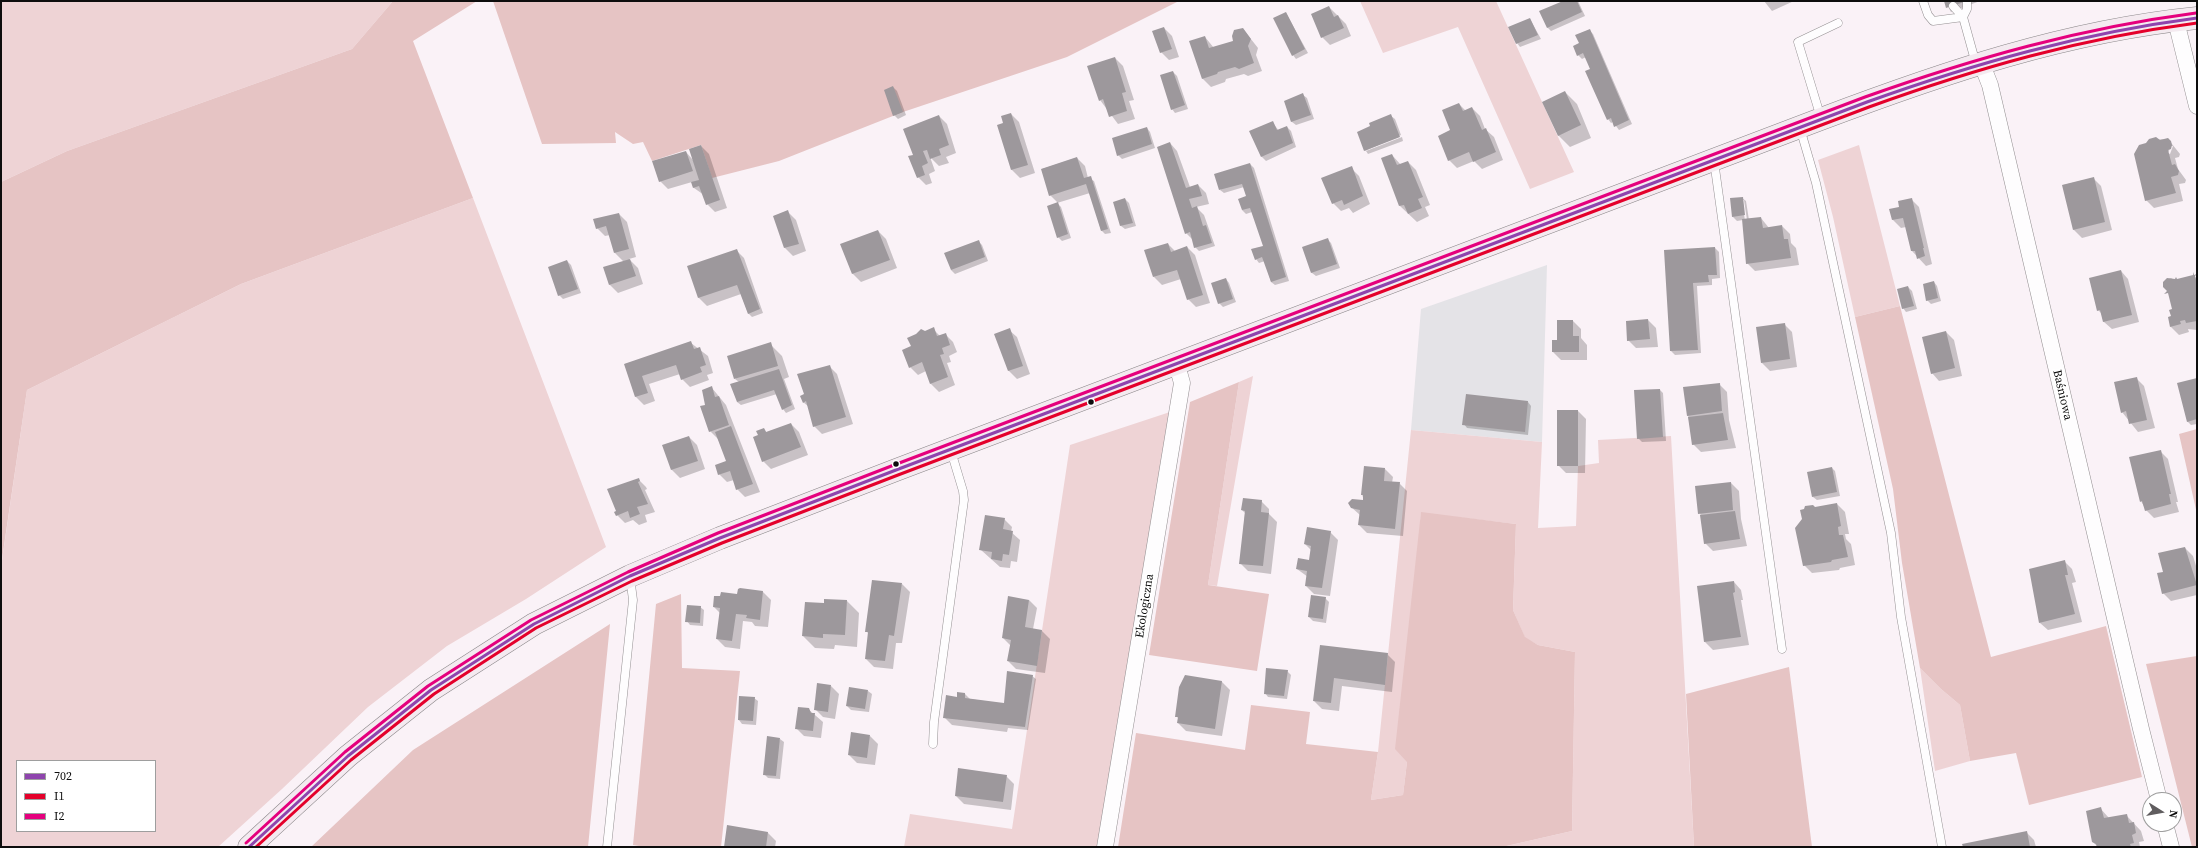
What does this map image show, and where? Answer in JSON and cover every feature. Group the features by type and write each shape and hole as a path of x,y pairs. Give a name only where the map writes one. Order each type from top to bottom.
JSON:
{"main road":[{"path":"249,847 348,756 431,690 534,624 630,576 720,538 1821,119 1979,63 2096,33 2197,18"}],"street":[{"path":"2176,21 2197,106"},
{"name":"Baśniowa","path":"1979,63 1990,85 2140,729 2157,792"},
{"name":"Ekologiczna","path":"1105,847 1182,383 1177,365"},
{"path":"2167,832 2171,847"}],"lane":[{"path":"1923,1 1928,15 1934,21 1964,16"},
{"path":"1964,16 1967,9 1967,1"},
{"path":"1953,6 1964,16 1979,63"},
{"path":"1821,119 1798,42 1838,23"},
{"path":"1799,127 1816,184 1891,533 1901,617 1942,847"},
{"path":"1714,160 1782,649"},
{"path":"933,744 934,722 964,500 951,450"},
{"path":"607,847 633,600 630,576"}],"shaded area":[{"path":"1,1 393,1 352,49 67,151 1,182"},
{"path":"393,1 477,1 413,41 473,198 241,284 27,390 1,566 1,182 67,151 352,49"},
{"path":"493,1 1179,1 1067,57 903,112 779,161 712,178 701,145 652,161 643,142 633,144 615,132 616,143 542,144"},
{"path":"1360,1 1496,1 1574,172 1530,189 1458,27 1383,53"},
{"path":"1859,145 1900,306 1855,317 1833,217 1818,160"},
{"path":"473,198 606,547 526,599 447,646 368,707 282,789 218,847 1,847 1,567 27,390 241,284"},
{"path":"1547,265 1542,442 1411,430 1421,309"},
{"path":"1900,306 1991,657 2106,626 2142,777 2029,805 2016,753 1970,761 1960,705 1920,668 1902,563 1893,489 1855,317"},
{"path":"1253,376 1217,586 1208,585 1239,382"},
{"path":"1239,382 1208,585 1269,594 1257,671 1149,655 1190,402"},
{"path":"1170,412 1098,847 904,847 910,814 1012,829 1070,445"},
{"path":"2197,429 2197,514 2179,434"},
{"path":"1411,430 1542,442 1538,528 1576,526 1578,466 1599,463 1598,440 1671,436 1694,847 1502,847 1572,831 1575,652 1538,645 1525,638 1513,610 1516,524 1421,513 1407,762 1403,795 1371,800 1378,752"},
{"path":"1421,512 1516,524 1513,610 1525,637 1538,645 1575,652 1572,831 1502,847 1118,847 1136,733 1245,750 1251,705 1310,712 1306,744 1378,752 1371,800 1403,795 1407,762 1395,749"},
{"path":"681,594 682,668 740,671 721,847 645,847 633,845 656,604"},
{"path":"610,624 588,847 311,847 413,750"},
{"path":"2197,656 2197,847 2192,847 2182,807 2182,792 2178,792 2146,664"},
{"path":"1789,667 1812,847 1694,847 1686,694"},
{"path":"1920,668 1960,705 1970,761 1935,771"}],"building":[{"path":"1563,1 1577,1 1582,12 1547,28 1539,11"},
{"path":"1944,1 1967,1 1946,8"},
{"path":"1329,6 1334,17 1338,15 1344,28 1321,38 1311,14"},
{"path":"1286,12 1305,49 1292,56 1273,18"},
{"path":"1530,18 1538,35 1516,44 1508,27"},
{"path":"1164,27 1172,49 1160,53 1152,31"},
{"path":"1243,28 1251,39 1248,46 1254,63 1239,69 1235,67 1218,72 1217,74 1202,79 1189,41 1205,36 1209,48 1233,41 1232,36 1234,30"},
{"path":"1590,29 1629,120 1614,127 1611,118 1607,120 1585,71 1590,69 1583,53 1577,56 1573,46 1579,43 1575,35"},
{"path":"1115,57 1126,92 1122,93 1127,111 1109,117 1103,99 1099,101 1087,66"},
{"path":"1173,71 1185,105 1171,110 1160,75"},
{"path":"893,86 903,112 893,116 884,90"},
{"path":"1565,91 1581,125 1558,136 1542,102"},
{"path":"1303,93 1311,115 1291,122 1284,101"},
{"path":"1459,103 1463,111 1472,107 1482,130 1486,128 1496,152 1473,162 1469,152 1448,161 1438,136 1450,130 1442,110"},
{"path":"1011,113 1028,165 1011,170 997,125 1003,123 1001,116"},
{"path":"1391,114 1400,137 1364,151 1357,132 1370,126 1369,123"},
{"path":"939,115 949,145 939,149 941,155 930,159 927,150 923,151 928,163 922,166 925,175 917,178 908,156 913,155 903,129"},
{"path":"1273,121 1277,130 1287,126 1293,143 1261,157 1249,131"},
{"path":"1147,127 1152,144 1117,156 1112,138"},
{"path":"2156,137 2160,140 2168,138 2171,141 2171,149 2168,150 2172,165 2175,164 2179,171 2178,175 2171,177 2176,193 2145,201 2134,154 2139,145"},
{"path":"1170,142 1186,188 1198,184 1202,196 1189,199 1192,208 1197,206 1203,226 1206,225 1212,243 1194,248 1190,232 1185,234 1157,147"},
{"path":"701,145 720,200 706,205 699,186 693,188 691,182 699,180 689,149"},
{"path":"686,151 693,171 659,182 652,161"},
{"path":"1392,154 1397,165 1408,161 1423,197 1418,199 1422,208 1408,214 1404,205 1399,206 1381,158"},
{"path":"1077,157 1084,178 1091,176 1108,229 1101,231 1086,184 1049,196 1041,169"},
{"path":"1250,163 1286,277 1271,282 1262,257 1255,260 1251,249 1263,246 1250,208 1242,210 1238,199 1246,196 1242,184 1219,190 1214,174"},
{"path":"1352,166 1363,196 1344,205 1342,200 1332,204 1321,178"},
{"path":"2094,177 2105,222 2073,230 2062,185"},
{"path":"1743,197 1745,215 1732,217 1730,198"},
{"path":"1125,198 1133,223 1120,226 1113,202"},
{"path":"1912,198 1925,256 1917,259 1915,251 1911,251 1903,218 1892,220 1889,209 1899,207 1898,201"},
{"path":"1058,202 1068,234 1057,238 1047,206"},
{"path":"788,210 799,244 784,248 773,216"},
{"path":"619,213 629,249 614,253 606,226 596,229 593,219"},
{"path":"1761,217 1763,228 1782,225 1784,239 1788,239 1791,258 1746,264 1742,219"},
{"path":"878,230 890,260 852,274 840,244"},
{"path":"1328,238 1337,264 1311,273 1302,247"},
{"path":"979,240 985,257 951,270 944,253"},
{"path":"1168,243 1171,252 1187,246 1203,295 1187,300 1177,270 1153,277 1144,250"},
{"path":"1715,247 1717,275 1708,275 1709,282 1693,283 1698,350 1670,351 1664,250"},
{"path":"737,249 760,309 748,314 737,285 698,298 687,266"},
{"path":"630,259 636,276 609,285 603,267"},
{"path":"567,260 578,289 558,296 548,267"},
{"path":"2121,270 2132,315 2103,322 2100,310 2097,311 2089,278"},
{"path":"2194,272 2194,275 2197,274 2195,276 2197,284 2197,321 2186,323 2185,320 2180,321 2181,324 2170,327 2168,317 2171,316 2169,310 2172,309 2168,293 2164,294 2167,291 2163,287 2163,282 2167,278 2175,279 2176,277 2177,279 2193,275"},
{"path":"1226,278 1233,299 1218,304 1211,283"},
{"path":"1934,281 1938,298 1926,301 1923,284"},
{"path":"1908,286 1914,306 1902,309 1897,289"},
{"path":"1648,319 1650,339 1627,341 1626,321"},
{"path":"1557,320 1573,320 1573,336 1579,336 1579,352 1552,352 1552,340 1557,340"},
{"path":"1785,323 1790,359 1761,363 1756,327"},
{"path":"934,327 937,336 946,333 950,345 942,348 944,354 940,355 948,377 930,384 922,362 909,368 902,350 911,346 907,338 916,334 921,329 925,331"},
{"path":"1010,328 1023,366 1008,371 994,334"},
{"path":"1946,331 1955,368 1931,374 1922,337"},
{"path":"691,341 694,349 700,347 706,365 700,367 702,372 681,380 676,365 642,376 648,393 635,397 624,364"},
{"path":"771,342 778,366 734,379 727,356"},
{"path":"830,365 846,417 813,427 806,401 803,403 800,396 804,394 797,374"},
{"path":"779,369 792,405 782,410 774,390 737,402 730,384"},
{"path":"2137,377 2147,420 2129,424 2126,411 2121,413 2114,382"},
{"path":"2197,378 2197,419 2187,422 2177,383"},
{"path":"1720,383 1722,411 1687,416 1683,387"},
{"path":"712,386 715,397 719,396 729,425 709,432 700,406 705,405 702,390"},
{"path":"1660,389 1663,437 1637,439 1634,390"},
{"path":"1466,394 1528,401 1525,432 1462,425"},
{"path":"1557,410 1578,410 1578,466 1557,466"},
{"path":"1723,413 1728,440 1692,445 1688,417"},
{"path":"791,423 801,447 762,462 753,437 758,435 756,431 764,428 766,432"},
{"path":"731,426 753,484 736,490 730,471 718,475 715,465 726,461 715,432"},
{"path":"689,436 698,461 671,470 662,445"},
{"path":"2161,450 2171,494 2169,494 2171,504 2145,511 2142,501 2140,502 2129,457"},
{"path":"1364,466 1385,468 1384,481 1400,482 1395,529 1358,525 1360,510 1351,508 1348,503 1352,499 1363,500 1363,495 1361,495"},
{"path":"1832,467 1837,492 1812,497 1807,472"},
{"path":"639,478 640,481 638,482 648,504 637,507 640,514 630,518 628,511 616,516 614,512 616,511 607,489"},
{"path":"1731,482 1733,510 1698,514 1695,486"},
{"path":"1243,498 1262,500 1261,512 1269,513 1263,566 1239,564 1245,511 1241,510"},
{"path":"1837,503 1841,526 1838,527 1839,535 1843,535 1848,557 1832,560 1831,562 1803,566 1795,528 1802,519 1800,510 1804,509 1805,506 1813,505 1815,507"},
{"path":"1735,511 1740,539 1704,544 1700,515"},
{"path":"985,515 1005,518 1003,529 1013,531 1009,555 1003,554 1002,561 991,559 992,552 979,550"},
{"path":"1307,527 1331,531 1322,588 1305,586 1307,571 1296,569 1298,558 1309,560 1311,546 1304,544"},
{"path":"2185,547 2197,585 2162,594 2157,573 2163,572 2158,553"},
{"path":"2065,560 2068,575 2065,575 2075,614 2039,623 2029,569"},
{"path":"872,580 902,583 894,636 889,635 885,661 865,659 868,632 865,632"},
{"path":"1734,581 1735,592 1733,593 1741,637 1704,642 1697,586"},
{"path":"738,589 763,591 760,620 746,618 747,615 736,614 732,641 716,639 720,608 713,607 714,596 720,596 721,592 737,594"},
{"path":"1311,595 1326,597 1323,619 1308,617"},
{"path":"1008,596 1029,600 1025,627 1042,630 1037,666 1007,661 1011,640 1002,638"},
{"path":"824,599 847,600 845,635 823,634 823,638 802,636 805,602 824,603"},
{"path":"687,605 701,606 700,623 685,622"},
{"path":"1320,645 1388,653 1385,685 1334,678 1331,703 1313,701"},
{"path":"1266,668 1288,670 1284,696 1264,694"},
{"path":"1007,671 1033,675 1025,727 943,718 946,695 957,697 957,692 965,693 965,698 1004,703"},
{"path":"1185,675 1222,681 1215,729 1177,723 1178,717 1175,717 1179,687"},
{"path":"817,683 831,685 828,712 814,710"},
{"path":"849,687 868,690 865,709 846,706"},
{"path":"739,696 755,697 753,721 738,720"},
{"path":"798,707 809,708 811,713 815,713 813,731 795,729"},
{"path":"851,732 870,735 867,758 848,755"},
{"path":"767,736 780,738 776,776 763,775"},
{"path":"958,768 1007,775 1003,802 955,796"},
{"path":"2101,807 2104,818 2127,814 2129,823 2134,822 2136,833 2132,835 2134,843 2130,844 2131,847 2097,847 2096,844 2092,842 2086,811"},
{"path":"727,825 768,832 766,847 724,847"},
{"path":"2027,831 2030,847 1963,847 1962,844"}],"transit line":[{"name":"I2","path":"246,843 345,752 428,686 531,620 628,572 718,533 1865,97 1988,57 2029,46 2111,27 2196,13"},
{"name":"702","path":"249,847 348,756 431,690 534,624 630,576 720,538 896,470 1867,102 1989,62 2030,51 2112,32 2197,18"},
{"name":"I1","path":"256,847 351,760 434,694 536,628 632,581 722,543 898,475 1869,107 1990,67 2030,56 2112,37 2197,23"}]}
